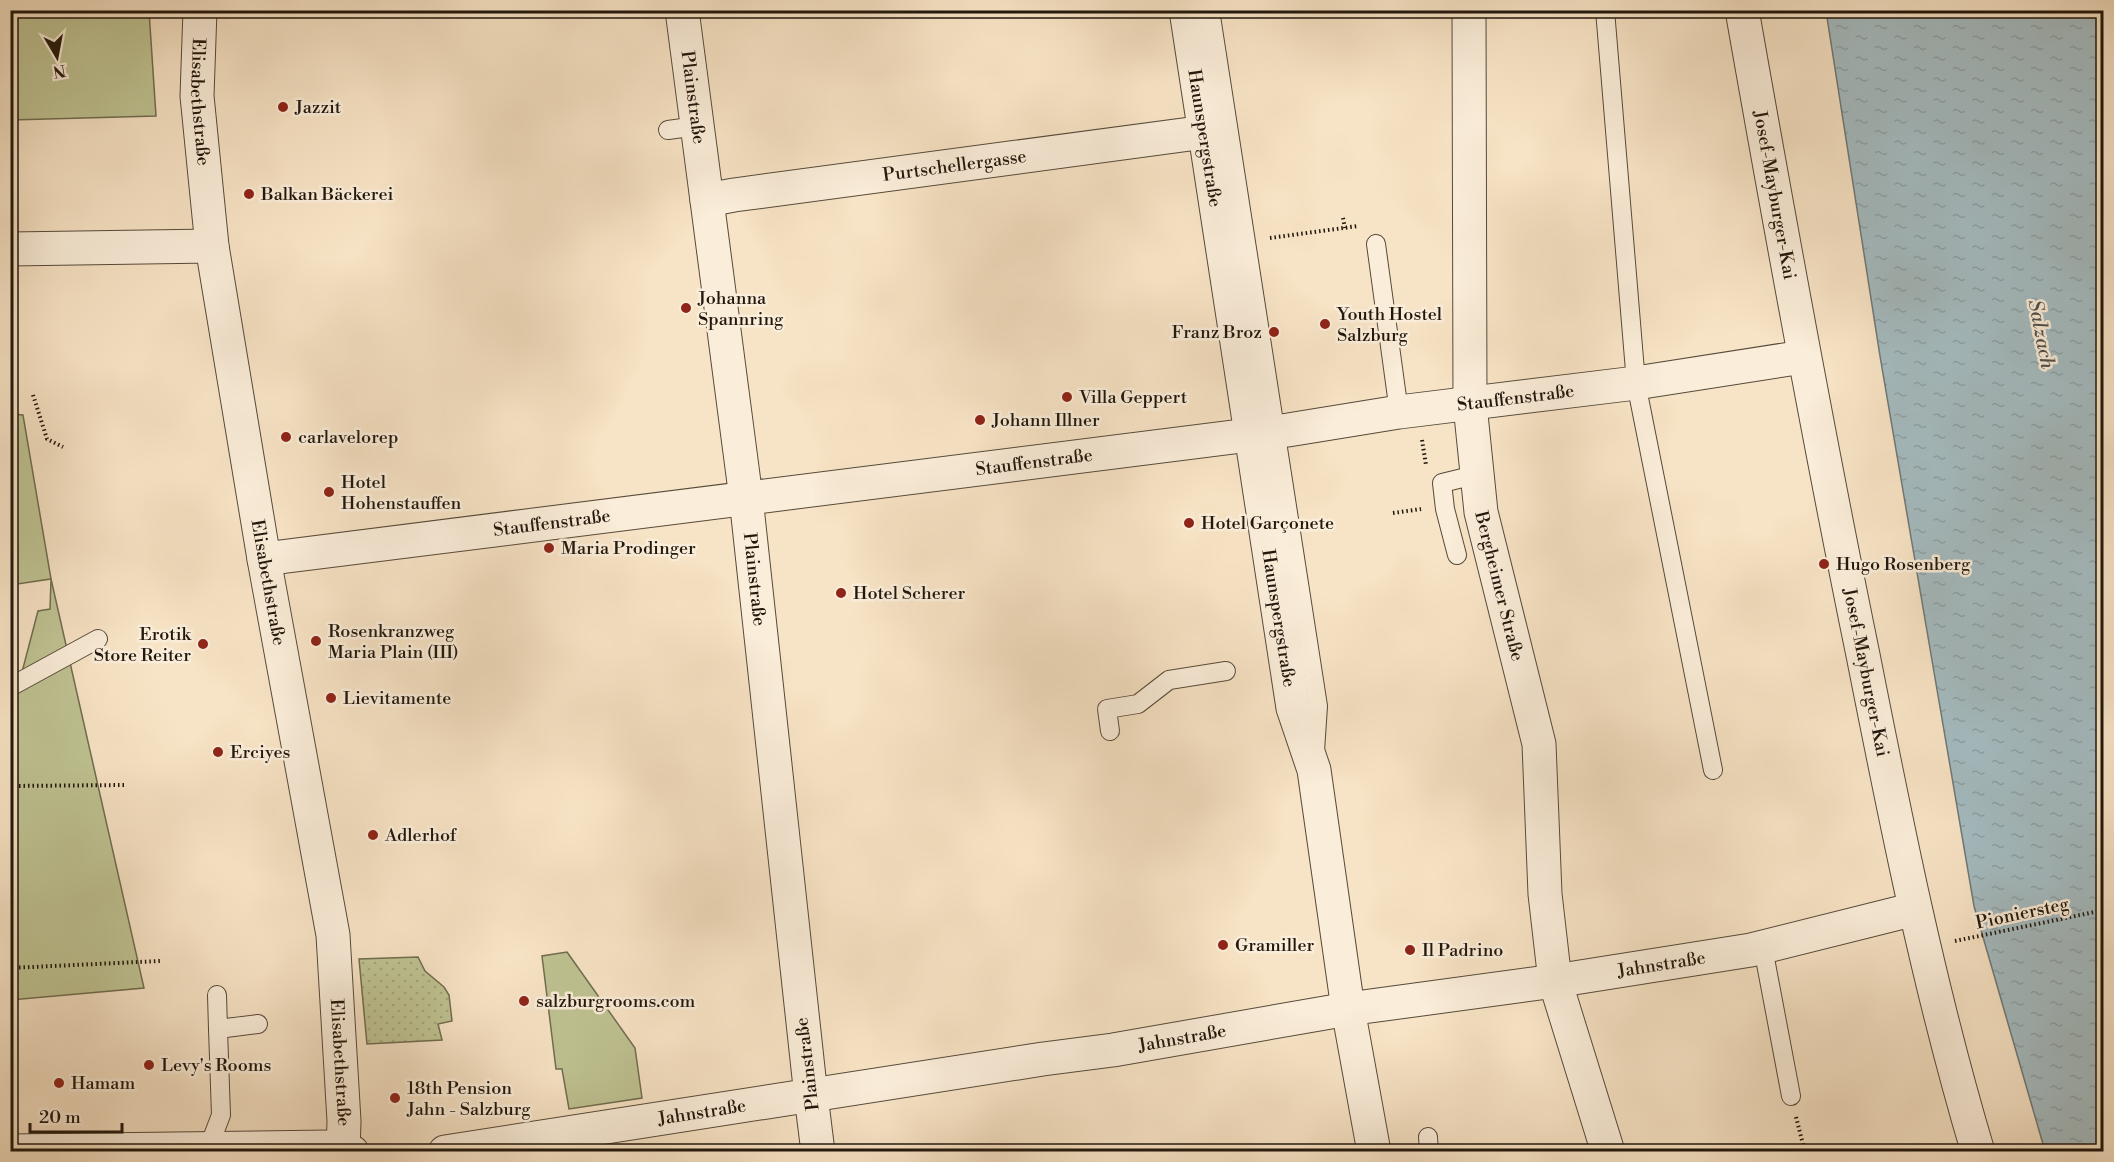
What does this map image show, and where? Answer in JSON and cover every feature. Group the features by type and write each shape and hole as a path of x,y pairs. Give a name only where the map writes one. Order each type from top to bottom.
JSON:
{"street":[{"name":"Elisabethstraße","path":"200,10 198,96 212,246 264,560 333,935 346,1151"},
{"name":"Plainstraße","path":"682,10 682,128 707,200 746,498 818,1152"},
{"name":"Haunspergstraße","path":"1186,10 1205,132 1263,433 1293,708 1314,770 1348,1009 1374,1152"},
{"name":"Bergheimer Straße","path":"1469,10 1470,405 1475,475 1481,512 1539,744 1545,894 1555,981 1608,1152"},
{"name":"Josef-Mayburger-Kai","path":"1742,10 1803,357 1915,909 1947,1043 1978,1152"},
{"name":"Purtschellergasse","path":"707,200 1205,132"},
{"path":"10,249 212,246"},
{"name":"Stauffenstraße","path":"264,560 1263,433 1399,412 1636,383 1803,357"},
{"name":"Jahnstraße","path":"445,1152 1113,1050 1348,1009 1555,981 1763,948 1915,909"},
{"path":"10,1151 329,1147 346,1151"}],"lane":[{"path":"1210,10 1263,433"},
{"path":"1605,10 1636,383 1713,770"},
{"path":"1376,244 1399,412"},
{"path":"1457,555 1445,509 1442,483 1475,475"},
{"path":"10,687 98,639"},
{"path":"1110,731 1107,709 1138,704 1169,680 1226,671"},
{"path":"1763,948 1791,1096"},
{"path":"213,1148 213,1136 220,1115 217,995"},
{"path":"218,1029 258,1024"}],"path":[{"path":"1343,218 1344,228"},
{"path":"1263,239 1364,225"},
{"path":"33,395 47,439 63,447"},
{"path":"10,786 127,785"},
{"name":"Pioniersteg","path":"1946,942 2103,910"},
{"path":"10,968 160,961"},
{"path":"1791,1096 1805,1152"}],"green space":[{"path":"10,11 149,11 156,116 11,120"},
{"path":"10,414 23,415 51,579 11,585"},
{"path":"51,579 144,988 11,1000 11,714 38,611 50,609"},
{"path":"567,952 635,1048 642,1098 569,1109 562,1069 556,1069 542,956"},
{"path":"418,957 425,971 444,987 449,995 452,1021 438,1024 442,1040 367,1044 359,959"}],"water":[{"name":"Salzach","path":"1826,11 2103,11 2103,1151 2045,1151 1974,906 1880,356"}],"place":[{"name":"Jazzit","path":"283,107"},
{"name":"Balkan Bäckerei","path":"249,194"},
{"name":"Johanna Spannring","path":"686,308"},
{"name":"Youth Hostel Salzburg","path":"1325,324"},
{"name":"Franz Broz","path":"1274,332"},
{"name":"Villa Geppert","path":"1067,397"},
{"name":"Johann Illner","path":"980,420"},
{"name":"carlavelorep","path":"286,437"},
{"name":"Hotel Hohenstauffen","path":"329,492"},
{"name":"Hotel Garçonete","path":"1189,523"},
{"name":"Maria Prodinger","path":"549,548"},
{"name":"Hugo Rosenberg","path":"1824,564"},
{"name":"Hotel Scherer","path":"841,593"},
{"name":"Rosenkranzweg Maria Plain (III)","path":"316,641"},
{"name":"Erotik Store Reiter","path":"203,644"},
{"name":"Lievitamente","path":"331,698"},
{"name":"Erciyes","path":"218,752"},
{"name":"Adlerhof","path":"373,835"},
{"name":"Gramiller","path":"1223,945"},
{"name":"Il Padrino","path":"1410,950"},
{"name":"salzburgrooms.com","path":"524,1001"},
{"name":"Levy's Rooms","path":"149,1065"},
{"name":"Hamam","path":"59,1083"},
{"name":"18th Pension Jahn - Salzburg","path":"395,1098"}]}
